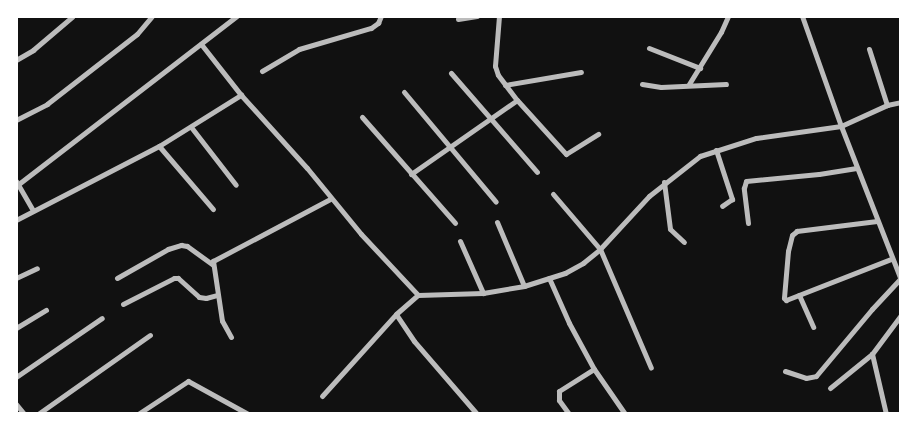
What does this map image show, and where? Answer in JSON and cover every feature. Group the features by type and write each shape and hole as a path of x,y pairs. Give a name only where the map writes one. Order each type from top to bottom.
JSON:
{"street":[{"path":"16,60 33,50 73,16"},
{"path":"16,120 47,104 89,72 137,34 152,16"},
{"path":"33,211 17,184 237,16"},
{"path":"262,71 299,49 371,28 378,23 381,16"},
{"path":"458,19 477,16"},
{"path":"499,16 495,66 498,75 517,100 566,154 598,134"},
{"path":"689,84 700,68 728,16"},
{"path":"785,371 806,378 816,376 872,309 901,280 891,259 841,126 802,16"},
{"path":"201,44 241,95 307,168 330,199 418,295"},
{"path":"649,48 700,68"},
{"path":"869,49 887,105"},
{"path":"505,85 580,72"},
{"path":"451,73 537,172"},
{"path":"642,84 660,87 689,84 726,84"},
{"path":"404,92 496,202"},
{"path":"16,220 159,146 241,95"},
{"path":"411,174 517,100"},
{"path":"322,396 396,314 418,295 483,293 524,286 565,274 600,249 664,182 700,156 756,138 841,126 887,105 901,102"},
{"path":"362,117 455,223"},
{"path":"191,127 236,186"},
{"path":"159,146 213,209"},
{"path":"716,150 732,199 722,206"},
{"path":"748,223 744,188 746,181 819,174 857,168"},
{"path":"664,182 670,228 684,242"},
{"path":"553,194 600,249 652,368"},
{"path":"231,338 223,325 213,261 330,199"},
{"path":"877,220 797,231 792,235 788,251 784,298 786,300 891,259"},
{"path":"497,222 524,286"},
{"path":"460,241 483,293"},
{"path":"117,278 168,249 181,245 187,246 213,265"},
{"path":"16,278 37,268"},
{"path":"123,304 174,278 178,278 199,297 206,298 217,295"},
{"path":"549,278 568,323 594,369 625,414"},
{"path":"800,294 812,327"},
{"path":"16,328 46,310"},
{"path":"396,314 414,341 477,414"},
{"path":"830,388 872,354 901,315"},
{"path":"16,377 102,318"},
{"path":"38,414 150,335"},
{"path":"872,354 886,414"},
{"path":"569,414 559,400 559,391 594,369"},
{"path":"140,413 188,381 248,414"},
{"path":"16,404 24,414"}]}
